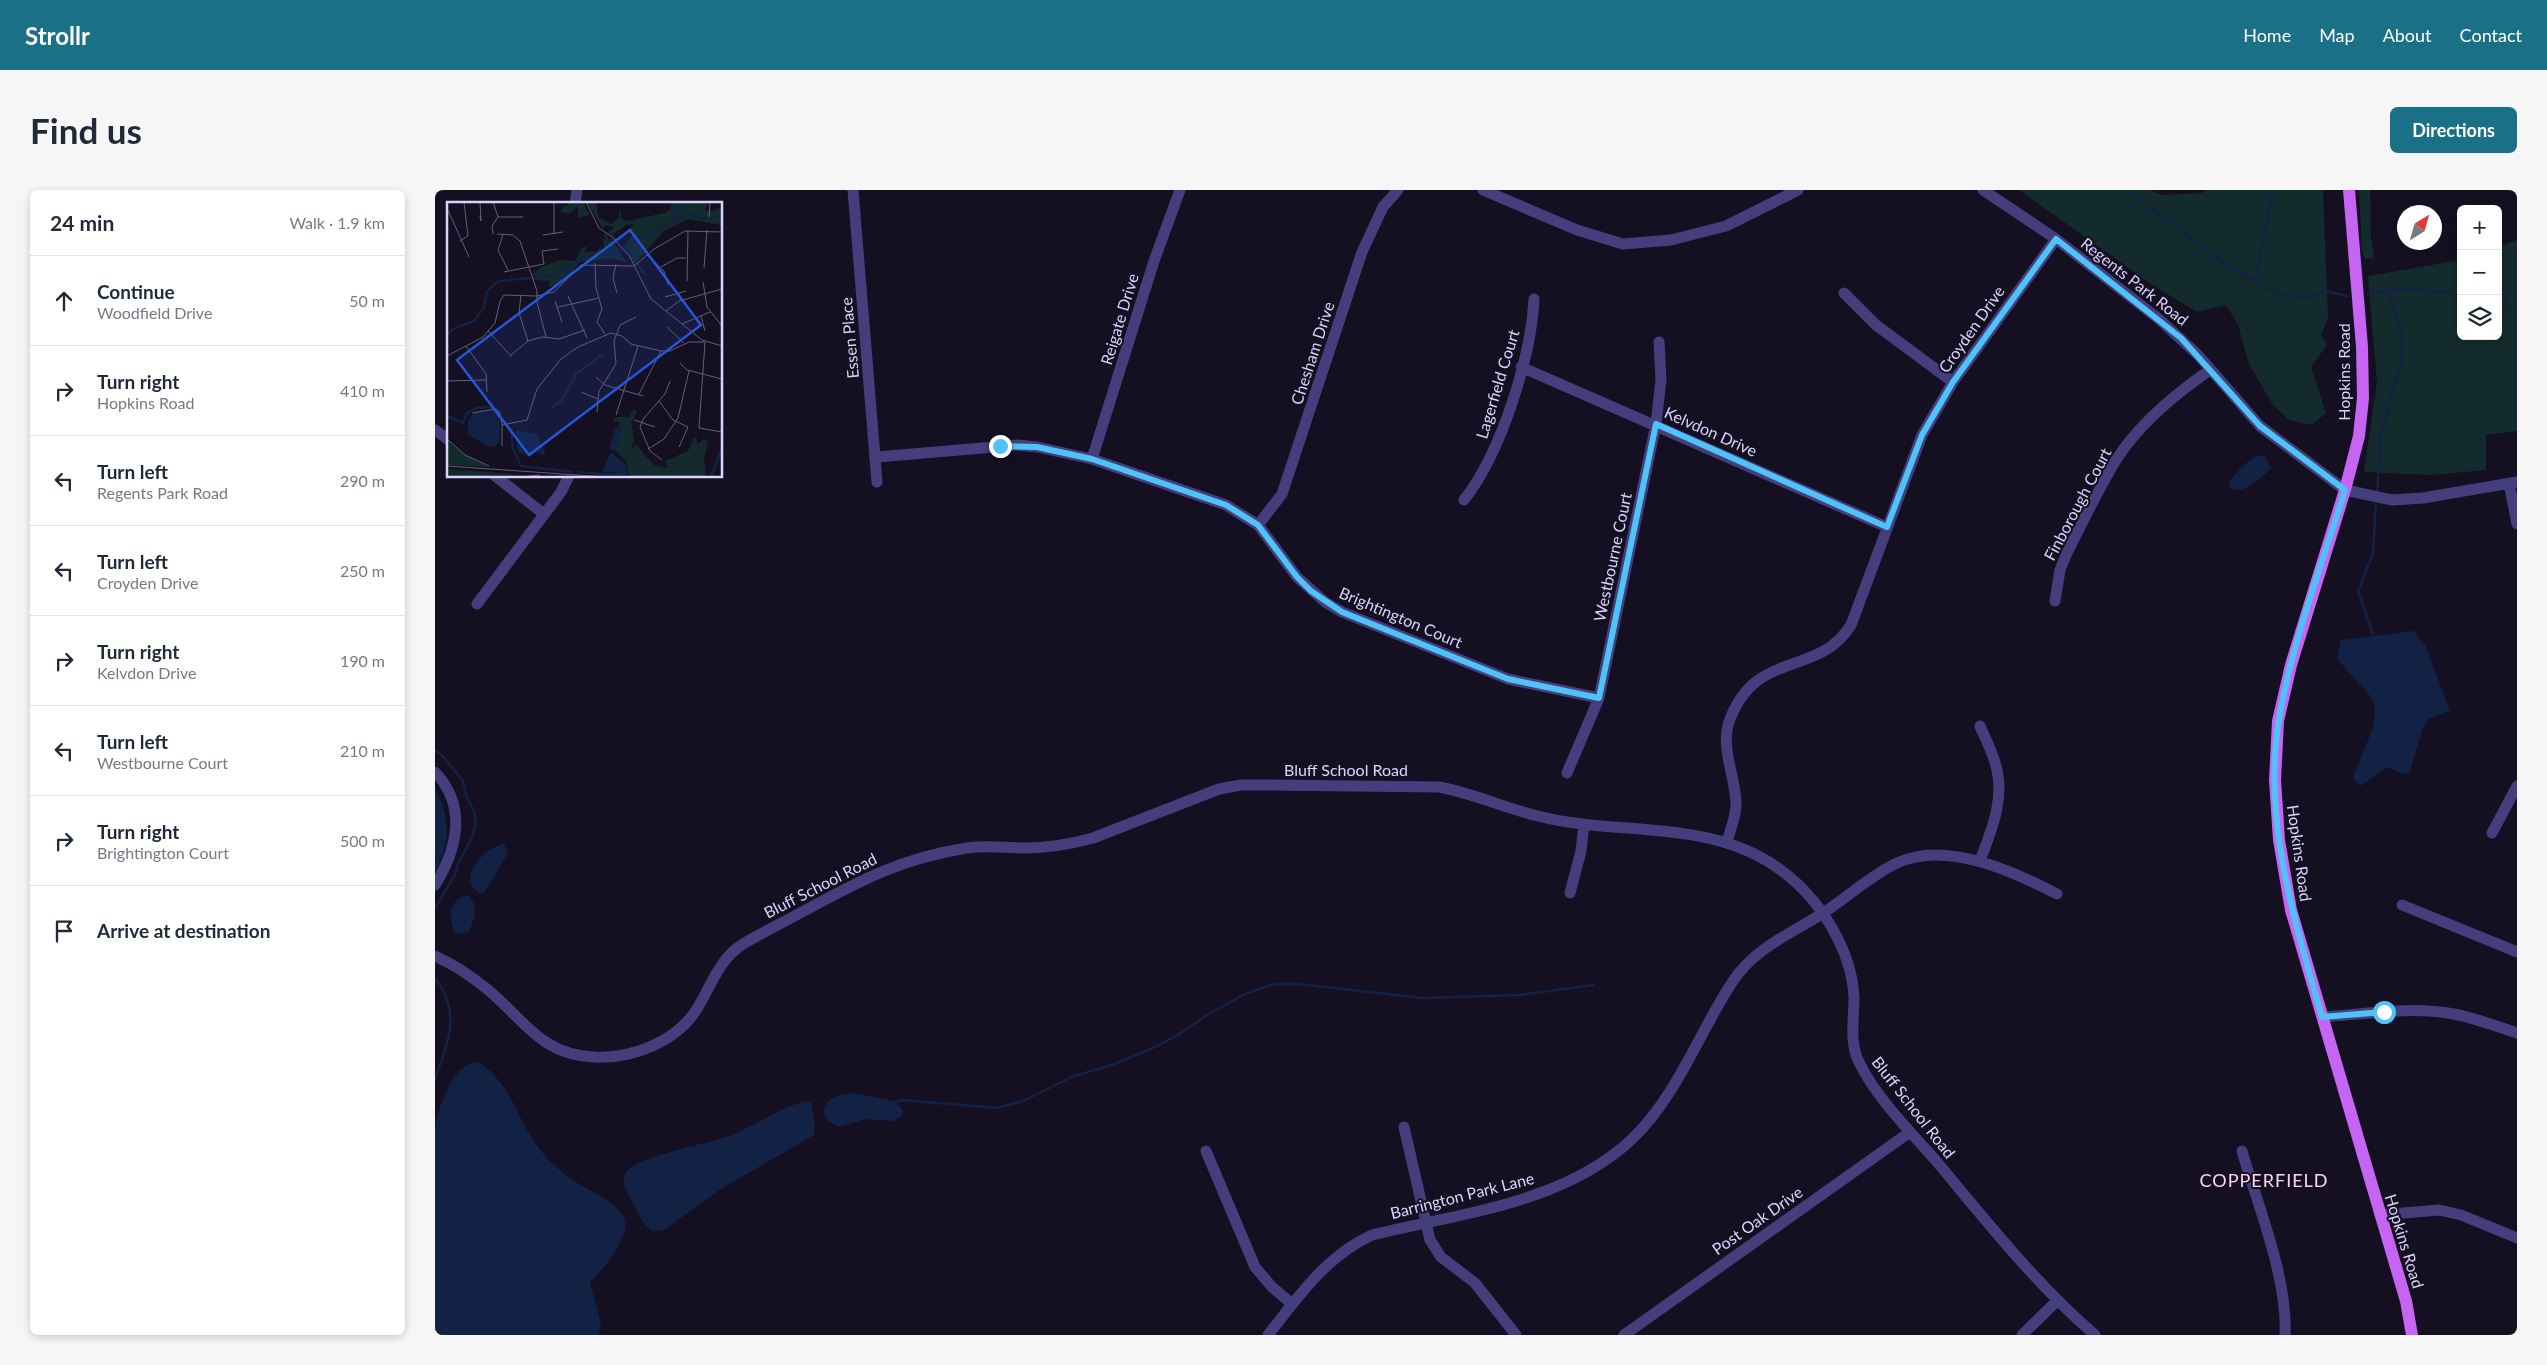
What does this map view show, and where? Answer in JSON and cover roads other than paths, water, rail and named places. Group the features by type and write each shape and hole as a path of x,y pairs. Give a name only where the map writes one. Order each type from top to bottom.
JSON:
{"main road":[{"name":"Hopkins Road","path":"2349,190 2361,347 2363,398 2359,436 2345,490 2291,665 2279,721 2275,777 2279,840 2291,910 2406,1301 2411,1335"}],"street":[{"name":"Essen Place","path":"853,190 877,458 877,482"},
{"name":"Reigate Drive","path":"1092,459 1154,261 1181,190"},
{"name":"Chesham Drive","path":"1258,525 1282,494 1363,252 1383,207 1398,190"},
{"path":"1483,190 1577,230 1623,244 1671,240 1726,226 1797,190"},
{"name":"Regents Park Road","path":"1983,190 2056,239 2175,332 2199,355 2260,426 2345,490"},
{"name":"Croyden Drive","path":"1727,842 1736,805 1726,741 1729,721 1734,710 1742,696 1759,678 1788,664 1826,651 1845,635 1851,625 1922,435 1953,382 2056,239"},
{"path":"1844,293 1876,325 1953,382"},
{"name":"Lagerfield Court","path":"1464,500 1479,480 1499,440 1521,367 1533,318 1535,299"},
{"name":"Westbourne Court","path":"1567,773 1599,698 1656,424 1661,380 1659,342"},
{"name":"Kelvdon Drive","path":"1521,367 1656,424 1887,527"},
{"name":"Finborough Court","path":"2055,601 2060,570 2066,554 2117,460 2167,402 2210,370"},
{"path":"435,430 447,439"},
{"name":"Brightington Court","path":"877,458 1018,445 1037,447 1092,459 1226,505 1258,525 1304,584 1325,602 1342,612 1508,679 1599,698"},
{"path":"498,478 544,514"},
{"path":"477,604 544,514 568,478"},
{"path":"2345,490 2392,500 2423,498 2513,482 2517,524"},
{"path":"1980,861 1997,812 1999,787 1997,769 1981,726"},
{"path":"435,772 449,791 457,815 457,826 455,842 435,885"},
{"name":"Bluff School Road","path":"435,956 486,988 520,1022 548,1044 593,1057 623,1055 645,1048 671,1036 682,1028 697,1008 726,959 744,944 879,871 933,854 993,846 1025,848 1074,844 1199,796 1241,785 1439,787 1538,817 1584,824 1685,834 1727,842 1745,848 1781,870 1795,882 1821,914 1835,934 1851,973 1854,1006 1853,1046 1867,1078 1983,1219 2057,1301 2095,1335"},
{"path":"2492,833 2517,786"},
{"path":"1570,893 1581,851 1584,824"},
{"name":"Barrington Park Lane","path":"1268,1335 1325,1265 1350,1246 1373,1234 1425,1224 1517,1201 1552,1189 1601,1163 1631,1140 1670,1090 1734,980 1758,952 1821,914 1890,867 1917,856 1940,854 1980,861 2033,881 2057,894"},
{"path":"2402,905 2517,952"},
{"path":"2322,1017 2410,1011 2433,1012 2481,1021 2517,1033"},
{"path":"1404,1127 1430,1240 1441,1257 1475,1283 1516,1335"},
{"name":"Post Oak Drive","path":"1624,1335 1910,1132"},
{"path":"1206,1151 1255,1267 1272,1288 1292,1304"},
{"path":"2242,1151 2282,1287 2286,1316 2285,1335"},
{"path":"2380,1215 2439,1210 2461,1215 2517,1238"},
{"path":"2022,1335 2057,1301"}],"water":[{"path":"2261,455 2265,456 2271,468 2258,481 2248,487 2237,490 2231,489 2229,482 2236,474 2247,462"},
{"path":"2414,631 2426,647 2450,711 2429,719 2423,727 2409,774 2403,774 2388,767 2360,786 2353,778 2374,725 2375,707 2371,697 2337,659 2341,640"},
{"path":"435,789 444,810 447,831 444,851 435,872"},
{"path":"504,844 508,853 482,894 474,889 471,882 471,874 480,858 488,851"},
{"path":"468,895 475,909 473,922 469,932 455,934 451,917 453,905 461,897"},
{"path":"478,1062 490,1071 507,1092 533,1140 549,1160 574,1181 610,1202 624,1218 624,1234 615,1253 590,1282 601,1324 599,1335 435,1335 435,1124 454,1077 469,1065"},
{"path":"855,1093 888,1100 900,1106 903,1111 902,1116 893,1121 866,1119 838,1127 828,1121 823,1113 826,1103 836,1096"},
{"path":"806,1101 811,1103 815,1124 814,1135 721,1189 664,1230 652,1231 645,1224 624,1184 625,1174 631,1168 657,1156 729,1136 786,1108"}],"waterway":[{"path":"2127,190 2226,264 2264,287 2282,295 2314,296 2325,291 2347,296"},
{"path":"2255,282 2273,190"},
{"path":"2377,494 2381,433 2402,359 2400,324 2386,289"},
{"path":"2368,294 2402,289 2457,294"},
{"path":"2502,303 2517,305"},
{"path":"2373,634 2358,591 2373,554 2376,499"},
{"path":"435,750 443,756 463,781 476,822 472,838 458,864 455,875 435,908"},
{"path":"435,978 448,1003 450,1016 448,1040 435,1079"},
{"path":"891,1103 902,1100 997,1108 1023,1101 1074,1076 1112,1065 1153,1048 1245,994 1274,984 1300,984 1422,998 1520,995 1593,985"}],"district":[{"name":"COPPERFIELD","path":"2264,1180"}]}
